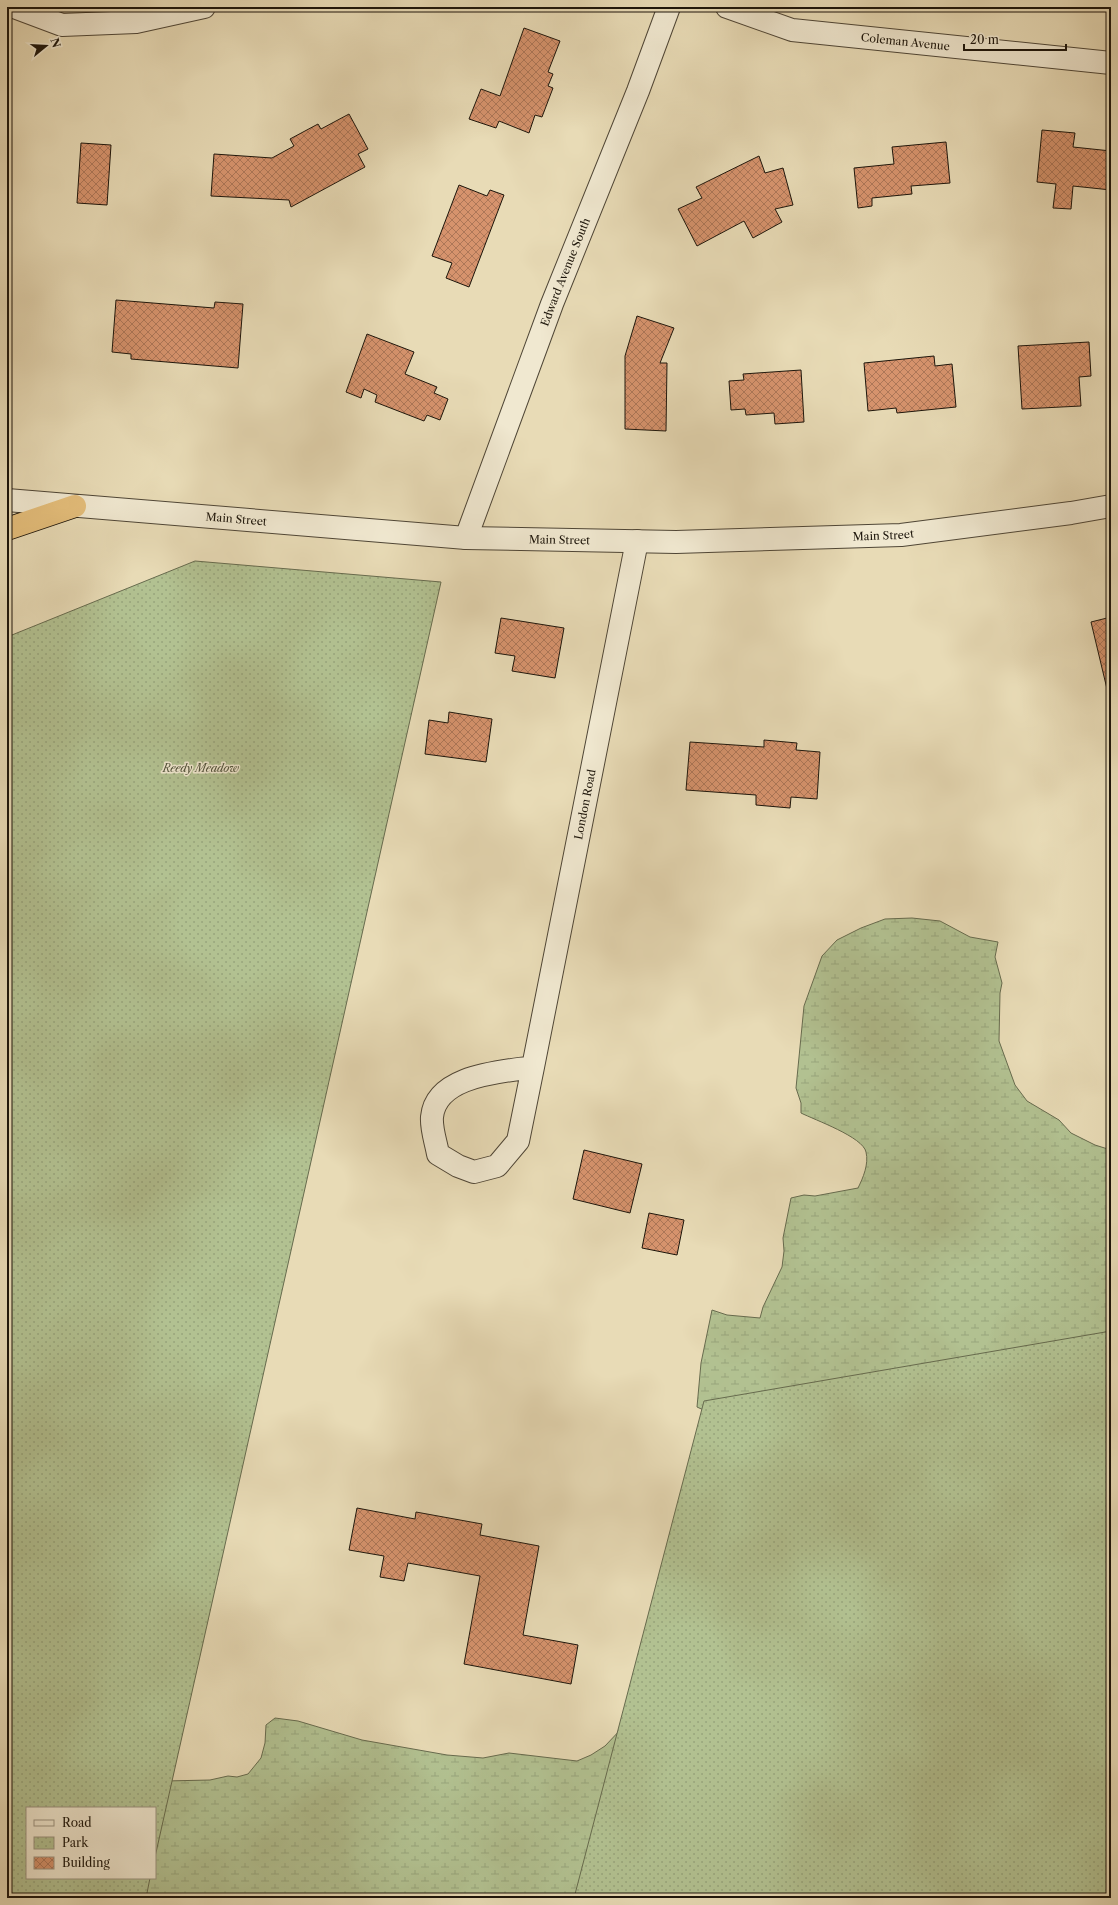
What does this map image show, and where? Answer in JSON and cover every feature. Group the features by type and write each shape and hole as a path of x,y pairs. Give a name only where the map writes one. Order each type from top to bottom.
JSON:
{"highway":[{"path":"7,529 76,506"}],"street":[{"path":"14,7 62,25 136,22 204,7"},
{"name":"Edward Avenue South","path":"466,538 552,304 635,98 669,7"},
{"name":"Coleman Avenue","path":"727,7 792,30 1111,63"},
{"name":"Main Street","path":"7,500 466,538 676,542 901,535 1071,513 1111,506"},
{"name":"London Road","path":"533,1067 464,1080 449,1090 435,1106 432,1118 438,1154 458,1166 474,1172 497,1166 518,1140 533,1067 637,541"}],"green space":[{"name":"Reedy Meadow","path":"195,561 441,582 156,1853 156,1807 26,1807 26,1879 150,1879 146,1898 7,1898 7,637"},
{"path":"912,918 940,921 970,937 998,942 995,957 1002,983 1000,993 999,1041 1015,1085 1027,1101 1059,1120 1071,1133 1095,1145 1111,1150 1111,1885 1070,1898 7,1898 7,1368 165,1781 210,1780 228,1776 237,1777 248,1774 261,1758 265,1743 266,1725 275,1718 298,1721 362,1740 447,1755 483,1758 509,1753 577,1761 591,1755 605,1746 623,1727 721,1418 697,1407 701,1363 712,1310 727,1315 760,1318 763,1307 782,1267 784,1251 783,1238 791,1198 804,1195 815,1196 858,1188 864,1175 867,1157 863,1146 848,1135 801,1113 801,1103 796,1088 804,1006 822,956 837,940 861,928 885,919"},
{"path":"1111,1331 1111,1898 574,1898 704,1401"}],"building":[{"path":"524,28 560,41 548,72 553,74 548,86 553,88 542,117 535,115 529,133 499,121 496,128 469,119 481,89 500,96"},
{"path":"349,114 368,149 358,154 365,167 291,207 289,200 211,196 214,154 272,158 294,146 290,139 318,124 321,129"},
{"path":"1042,130 1075,133 1073,147 1111,151 1111,190 1073,186 1071,209 1053,208 1056,184 1037,182"},
{"path":"946,142 950,183 911,186 912,194 872,198 872,206 858,208 854,168 894,164 892,147"},
{"path":"81,143 111,145 107,205 77,203"},
{"path":"759,156 765,173 783,168 793,205 775,209 782,222 753,238 744,221 697,246 678,209 702,198 696,187"},
{"path":"459,185 487,196 490,190 504,195 469,287 446,278 452,263 432,256"},
{"path":"116,300 214,308 215,302 243,304 238,368 131,359 131,354 112,352"},
{"path":"637,316 674,328 660,363 667,363 666,431 625,429 625,356"},
{"path":"367,334 414,352 405,374 437,387 434,393 448,399 440,420 427,415 424,421 375,402 377,395 364,389 361,398 346,392"},
{"path":"1089,342 1091,376 1079,377 1081,406 1022,409 1018,346"},
{"path":"934,356 935,366 952,364 956,407 897,413 896,408 868,411 864,363"},
{"path":"801,370 804,422 775,424 774,413 746,415 745,409 731,410 729,381 744,380 743,374"},
{"path":"1111,617 1111,688 1107,689 1091,622"},
{"path":"501,618 564,628 555,678 512,671 515,656 495,653"},
{"path":"449,712 492,719 486,762 425,754 429,720 448,723"},
{"path":"764,740 797,743 796,750 820,752 817,799 791,797 790,808 756,805 756,795 686,790 690,742 764,747"},
{"path":"584,1150 642,1164 630,1213 573,1199"},
{"path":"649,1213 684,1220 677,1255 642,1248"},
{"path":"357,1508 415,1519 416,1512 482,1524 480,1535 539,1546 523,1635 578,1645 571,1684 464,1664 480,1576 408,1563 404,1581 380,1577 384,1556 349,1550"}]}
